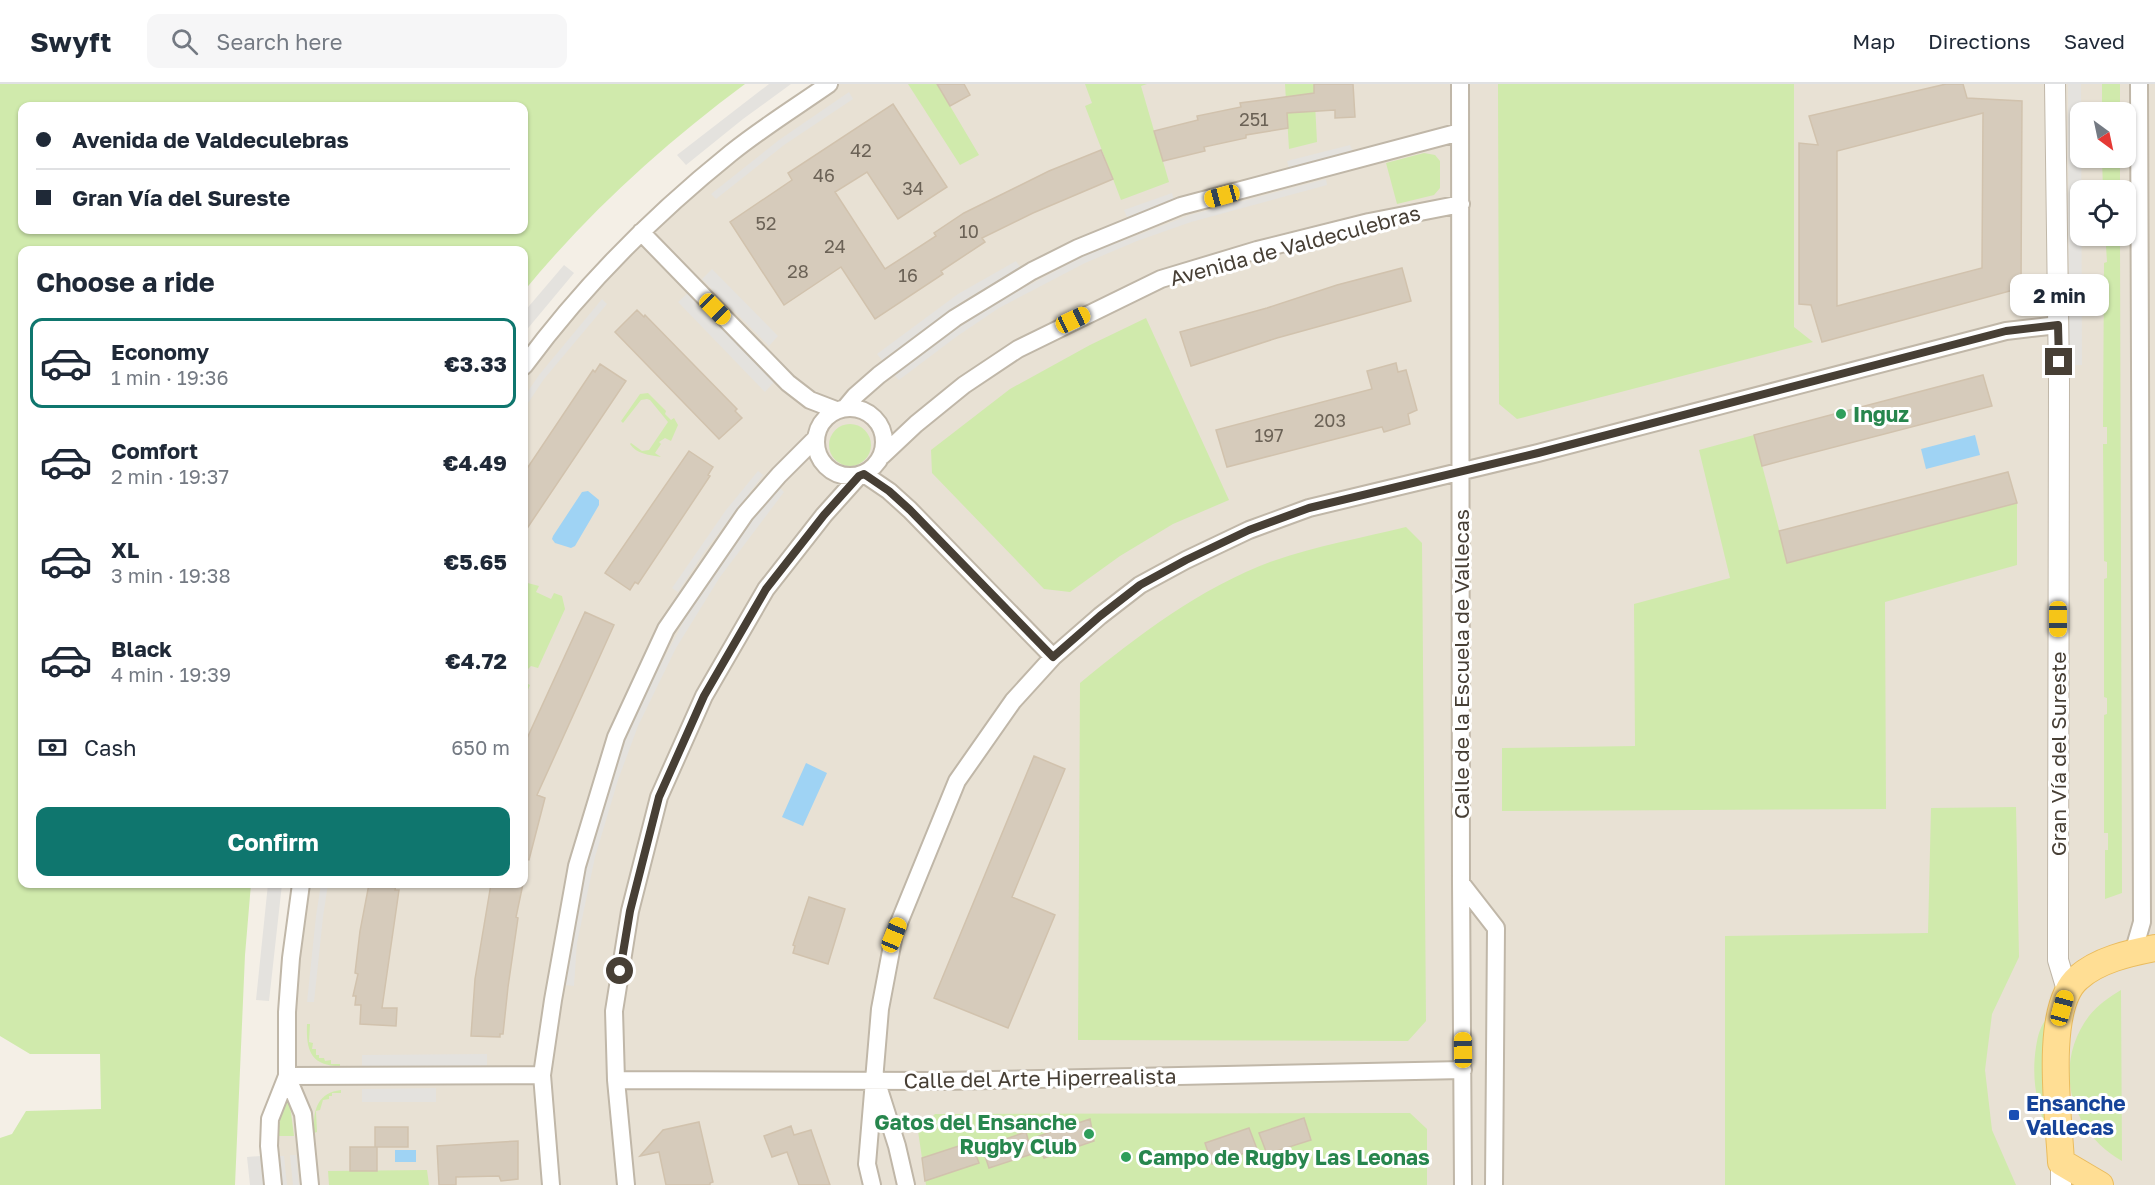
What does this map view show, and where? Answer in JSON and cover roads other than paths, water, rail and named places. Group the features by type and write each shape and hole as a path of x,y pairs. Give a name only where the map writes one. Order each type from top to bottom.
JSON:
{"main road":[{"path":"2100,1185 2061,1174 2056,1056 2058,1023 2067,990 2078,978 2101,964 2144,950"}],"street":[{"path":"528,361 565,313 641,232 732,152 829,84"},
{"name":"Calle de la Escuela de Vallecas","path":"1460,84 1463,1185"},
{"name":"Gran Vía del Sureste","path":"2055,84 2058,325 2058,960 2067,990"},
{"path":"2139,84 2142,921 2144,950"},
{"path":"551,1185 542,1075 577,866 616,737 666,629 745,514 816,436 824,420 841,409 879,375 945,325 1032,271 1078,248 1182,206 1460,132"},
{"name":"Avenida de Valdeculebras","path":"881,457 916,424 964,385 1018,349 1073,320 1161,279 1257,250 1369,222 1461,204"},
{"path":"641,232 788,383 810,400 841,409 857,408 876,420 884,436 881,457 890,483 910,510"},
{"path":"872,1185 867,1164 880,1009 894,935 957,781 1013,701 1053,657 1140,585 1249,530 1309,508 1461,472 2006,331 2058,325"},
{"path":"788,383 808,412 816,436 817,451 829,470 842,476 861,475 889,491 1053,657"},
{"path":"626,1185 616,1080 614,1011 630,911 659,797 704,696 766,589 824,515 861,475 873,468 881,457"},
{"path":"1461,883 1496,928 1494,1185"},
{"path":"273,1185 269,1146 270,1119 287,1076 287,1012 291,958 300,888"},
{"name":"Calle del Arte Hiperrealista","path":"616,1080 955,1081 1463,1070"},
{"path":"287,1076 542,1075"},
{"path":"287,1076 303,1114 310,1185"},
{"path":"875,1079 897,1146 906,1185"}],"water":[{"path":"1975,435 1980,455 1926,469 1921,449"},
{"path":"588,491 599,500 599,505 575,546 571,548 555,543 553,536 582,492"},
{"path":"806,763 827,773 803,826 782,817"},
{"path":"395,1150 416,1150 416,1162 395,1162"}],"place":[{"name":"Inguz","path":"1841,414"},
{"name":"Ensanche Vallecas","path":"2014,1115"},
{"name":"Gatos del Ensanche Rugby Club","path":"1089,1134"},
{"name":"Campo de Rugby Las Leonas","path":"1126,1157"}]}
